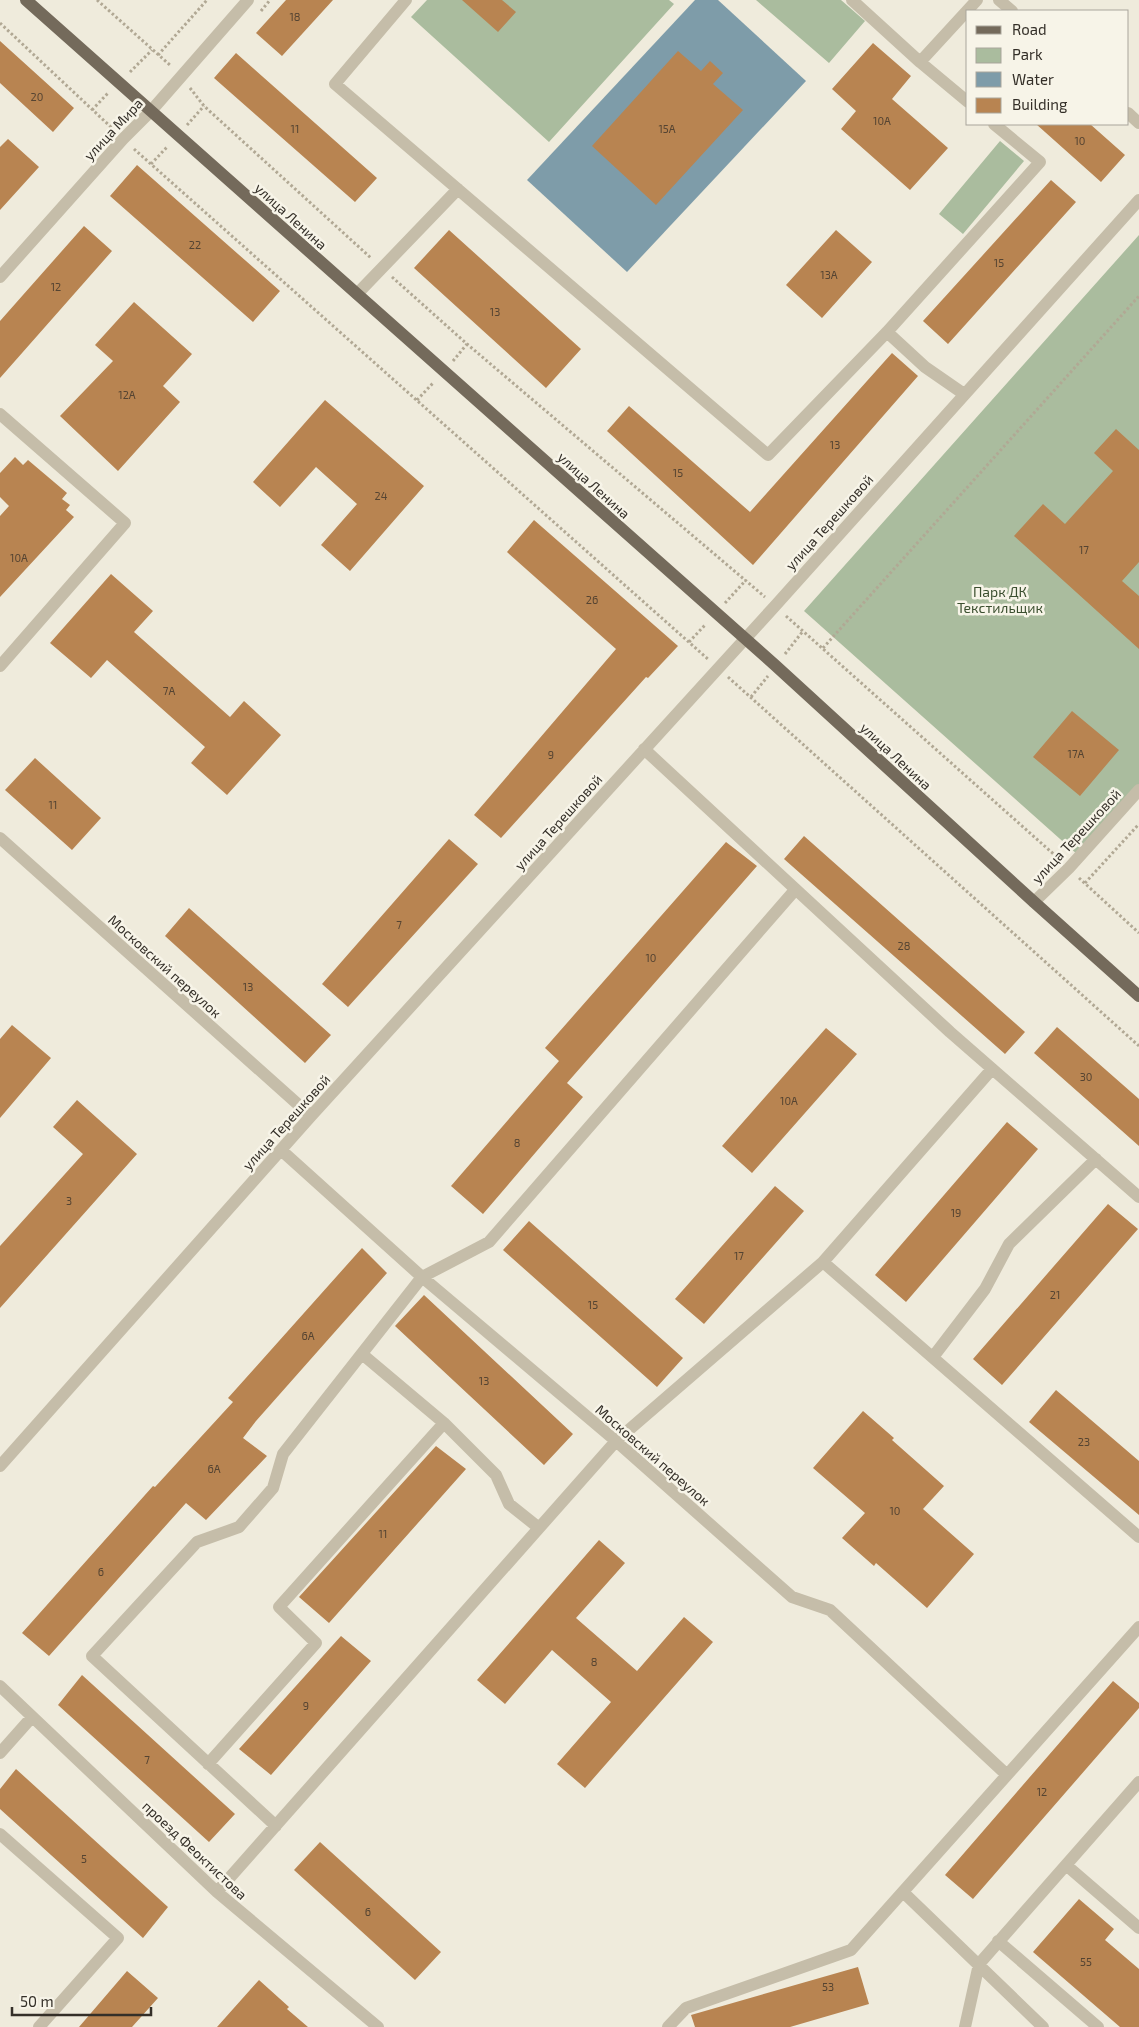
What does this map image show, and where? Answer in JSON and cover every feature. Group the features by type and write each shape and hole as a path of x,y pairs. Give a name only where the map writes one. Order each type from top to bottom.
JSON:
{"main road":[{"name":"улица Ленина","path":"26,0 745,639 1139,996"}],"street":[{"name":"улица Мира","path":"0,277 248,0"},
{"path":"406,0 335,84 768,455 887,332 1040,162 995,125"},
{"path":"852,0 920,62 966,100"},
{"path":"968,10 977,0"},
{"path":"999,0 1011,10"},
{"path":"920,62 966,12"},
{"path":"1129,114 1139,123"},
{"path":"357,294 458,190"},
{"name":"улица Терешковой","path":"0,1466 311,1116 775,606 1139,200"},
{"path":"887,332 925,367 964,394"},
{"path":"0,414 125,523 0,666"},
{"path":"644,749 795,890 992,1069 1139,1197"},
{"name":"улица Терешковой","path":"1034,902 1069,868 1139,790"},
{"name":"Московский переулок","path":"0,838 311,1116"},
{"path":"276,1826 92,1656 197,1542 239,1527 273,1488 283,1454 422,1277 489,1242 795,890"},
{"path":"218,1892 616,1441 823,1262 992,1069"},
{"name":"Московский переулок","path":"281,1150 422,1277 616,1441 792,1597 830,1610 1007,1775"},
{"path":"933,1357 985,1289 1010,1244 1096,1159"},
{"path":"823,1262 1139,1537"},
{"path":"362,1354 444,1423 496,1475 509,1504 539,1528"},
{"path":"208,1764 316,1644 279,1607 444,1423"},
{"path":"668,2027 686,2008 851,1950 1139,1627"},
{"name":"проезд Феоктистова","path":"0,1686 218,1892 378,2027"},
{"path":"0,1754 32,1717"},
{"path":"965,2027 979,1964 1139,1782"},
{"path":"0,1834 118,1938 39,2027"},
{"path":"1066,1865 1139,1928"},
{"path":"903,1892 1043,2027"},
{"path":"998,1941 1098,2027"}],"path":[{"path":"97,0 181,76 204,106 382,268 467,344 823,648 1139,933"},
{"path":"158,55 207,0"},
{"path":"0,23 123,139 718,668 1139,1046"},
{"path":"823,648 1139,296"},
{"path":"1085,884 1139,824"}],"green space":[{"path":"427,0 669,0 674,4 549,142 411,17"},
{"path":"756,0 841,0 865,21 829,63"},
{"path":"1000,141 1024,161 963,234 939,214"},
{"name":"Парк ДК Текстильщик","path":"1139,235 1139,788 1078,855 804,611"}],"water":[{"path":"695,0 718,0 806,81 627,272 527,180"}],"building":[{"path":"286,0 333,0 282,56 256,33"},
{"path":"462,0 502,0 516,12 498,32"},
{"path":"0,41 74,108 53,132 0,83"},
{"path":"873,43 911,76 892,99 948,148 910,190 841,129 856,111 832,89"},
{"path":"678,51 701,71 710,61 723,73 713,84 743,110 656,205 592,146"},
{"path":"236,53 377,178 355,202 214,78"},
{"path":"1037,125 1091,125 1125,155 1101,182"},
{"path":"8,139 39,167 0,210 0,147"},
{"path":"137,165 280,291 253,322 110,196"},
{"path":"1051,180 1076,202 948,344 923,321"},
{"path":"84,226 112,251 0,378 0,321"},
{"path":"449,230 581,349 546,388 414,268"},
{"path":"836,230 872,262 822,318 786,285"},
{"path":"134,302 192,354 163,386 180,402 118,471 60,416 113,361 95,345"},
{"path":"892,353 918,376 753,565 607,431 629,406 750,512"},
{"path":"325,400 424,486 350,571 321,545 357,504 316,467 280,507 253,482"},
{"path":"1116,429 1139,450 1139,562 1122,581 1139,596 1139,649 1014,536 1043,504 1065,524 1113,471 1094,453"},
{"path":"15,457 23,465 28,460 67,493 62,499 70,505 66,510 74,517 0,597 0,516 9,506 0,497 0,473"},
{"path":"534,520 678,646 648,678 646,677 501,838 474,815 616,649 507,552"},
{"path":"111,574 153,611 134,632 230,717 244,701 281,735 227,795 191,763 205,747 107,660 91,678 50,643"},
{"path":"1072,711 1119,750 1080,796 1033,757"},
{"path":"35,758 101,818 72,850 5,790"},
{"path":"804,836 1025,1032 1005,1054 784,859"},
{"path":"449,839 478,864 348,1007 322,984"},
{"path":"726,842 757,866 567,1083 583,1097 483,1214 451,1186 559,1061 545,1048"},
{"path":"189,908 331,1035 305,1063 165,936"},
{"path":"12,1025 51,1058 0,1118 0,1039"},
{"path":"1057,1027 1139,1099 1139,1146 1034,1053"},
{"path":"826,1028 857,1054 752,1173 722,1146"},
{"path":"77,1100 137,1154 0,1308 0,1246 83,1154 53,1127"},
{"path":"1007,1122 1038,1149 906,1302 875,1275"},
{"path":"775,1186 804,1211 704,1324 675,1299"},
{"path":"1108,1204 1138,1229 1002,1385 973,1359"},
{"path":"529,1221 683,1358 657,1387 503,1250"},
{"path":"362,1248 387,1273 243,1438 267,1456 206,1520 186,1503 49,1656 22,1633 153,1486 155,1487 233,1402 228,1398"},
{"path":"424,1295 573,1434 544,1465 395,1326"},
{"path":"1056,1390 1139,1461 1139,1515 1029,1422"},
{"path":"863,1411 894,1438 892,1440 944,1486 923,1509 974,1554 927,1608 876,1563 874,1566 842,1538 865,1513 813,1468"},
{"path":"436,1446 466,1469 329,1623 299,1597"},
{"path":"599,1540 625,1563 576,1618 637,1671 684,1617 713,1642 585,1788 557,1764 611,1702 552,1650 505,1704 477,1680"},
{"path":"341,1636 371,1661 271,1775 239,1749"},
{"path":"82,1675 235,1814 209,1842 58,1705"},
{"path":"1113,1681 1139,1703 1139,1708 973,1899 945,1875"},
{"path":"16,1769 168,1907 143,1938 0,1809 0,1789"},
{"path":"320,1842 441,1952 415,1980 294,1870"},
{"path":"1079,1899 1114,1929 1105,1940 1139,1969 1139,2027 1120,2027 1033,1952"},
{"path":"858,1967 869,2004 790,2027 695,2027 691,2015"},
{"path":"127,1971 158,1998 132,2027 79,2027"},
{"path":"259,1980 289,2007 287,2009 308,2027 217,2027"}]}
